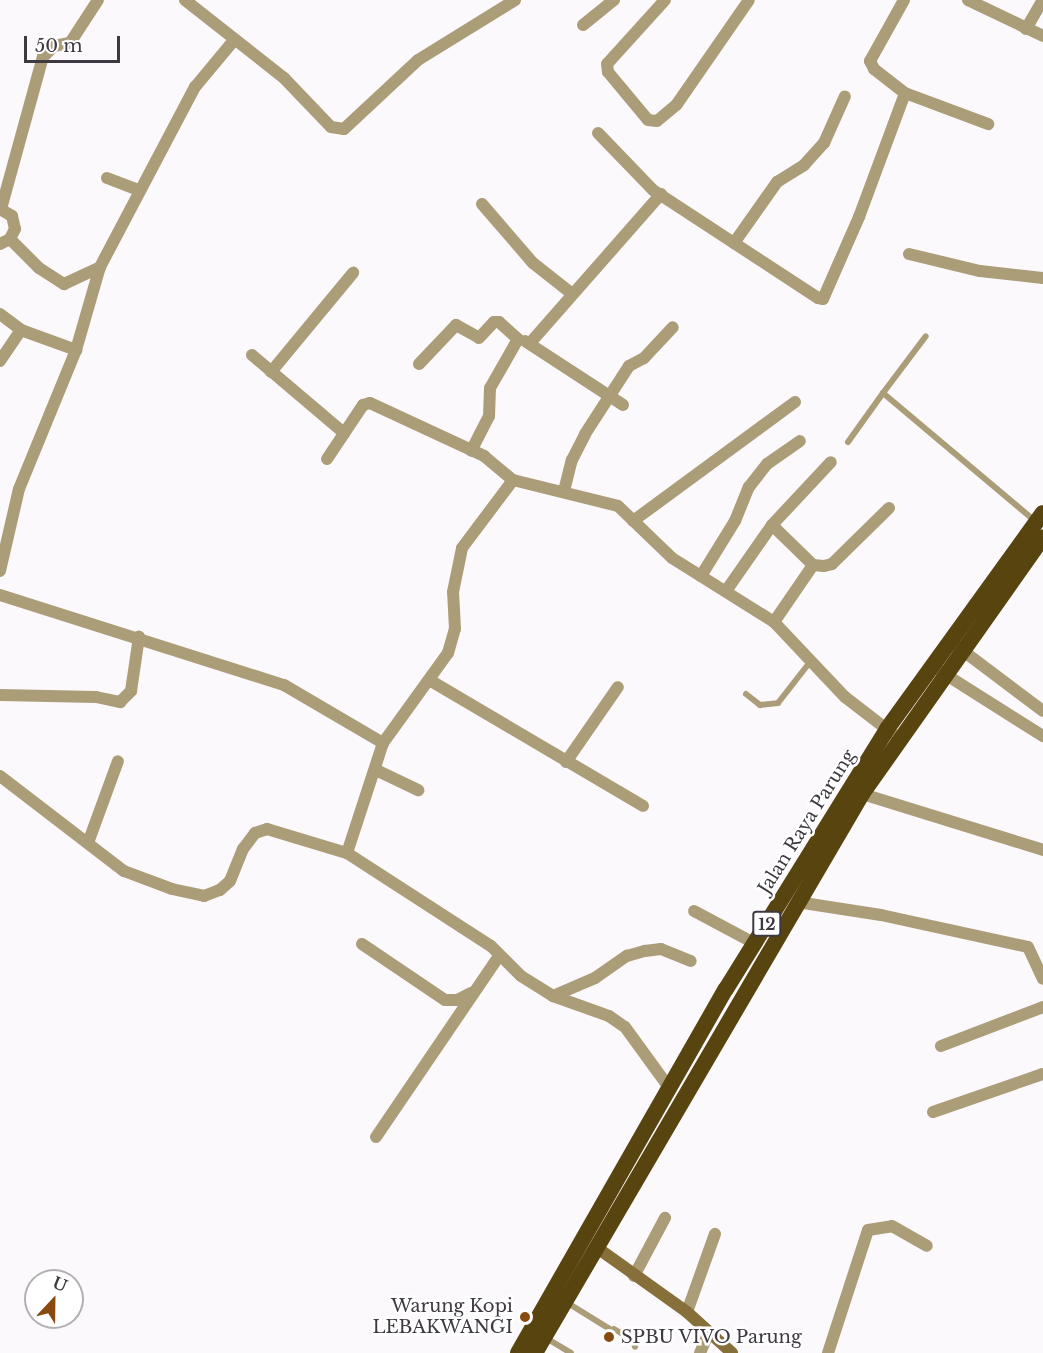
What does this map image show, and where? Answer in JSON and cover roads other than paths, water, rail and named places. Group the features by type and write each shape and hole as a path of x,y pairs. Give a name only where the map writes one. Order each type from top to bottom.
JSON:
{"highway":[{"name":"Jalan Raya Parung","path":"939,671 949,643 1042,530"},
{"name":"Jalan Raya Parung","path":"535,1353 566,1301 734,993 754,944 857,792 893,734 939,671 965,651 1042,530"},
{"name":"Jalan Raya Parung","path":"518,1353 670,1089 797,902 857,792"}],"main road":[{"path":"596,1246 634,1276 687,1312 732,1353"}],"street":[{"path":"98,0 70,43 54,46 43,57 1,209 15,222 5,241 64,284 100,267"},
{"path":"185,0 284,78 332,127 344,129 418,60 512,1"},
{"path":"583,26 614,0"},
{"path":"665,0 607,64 608,72 648,120 657,121 676,104 749,0"},
{"path":"904,0 870,62 880,77 905,93 988,124"},
{"path":"968,0 1043,36"},
{"path":"1026,29 1043,0"},
{"path":"0,571 19,489 76,350 100,267 195,87 235,39"},
{"path":"598,133 661,194 818,298 826,297 905,93"},
{"path":"734,243 777,182 804,165 824,143 846,96"},
{"path":"107,178 139,190"},
{"path":"531,342 571,293 661,194"},
{"path":"482,204 533,263 571,293"},
{"path":"909,254 980,271 1043,278"},
{"path":"271,372 353,273"},
{"path":"0,314 21,330 76,350"},
{"path":"419,364 456,325 479,338 494,322 499,322 518,339 531,342 623,405"},
{"path":"564,491 572,460 629,366 644,358 673,327"},
{"path":"0,361 21,330"},
{"path":"471,451 489,416 490,388 518,339"},
{"path":"252,355 344,434"},
{"path":"633,521 795,402"},
{"path":"327,459 363,405 370,403 484,456 513,480 611,502 672,558 774,622 845,697 893,734"},
{"path":"701,576 753,482 767,464 800,441"},
{"path":"726,591 772,525 831,462"},
{"path":"347,853 383,743 431,681 448,653 455,629 453,592 462,548 513,480"},
{"path":"772,525 813,564 832,564 889,508"},
{"path":"774,622 813,564"},
{"path":"0,595 139,637 284,685 383,743"},
{"path":"0,695 96,697 120,702 131,691 139,637"},
{"path":"949,643 965,651 1043,711"},
{"path":"939,671 1043,736"},
{"path":"431,681 643,806"},
{"path":"566,762 618,687"},
{"path":"88,843 118,760"},
{"path":"376,770 418,790"},
{"path":"0,776 124,871 172,889 204,896 230,881 243,849 255,833 267,829 347,853 463,927 553,996 609,1016 625,1027 670,1089"},
{"path":"857,792 1043,850"},
{"path":"797,902 881,915 1028,947 1043,979"},
{"path":"694,911 754,944"},
{"path":"362,944 445,1000 457,1000 472,992"},
{"path":"553,996 596,978 627,956 645,951 661,950 691,961"},
{"path":"376,1137 472,992 499,956"},
{"path":"941,1046 1043,1007"},
{"path":"933,1112 1043,1074"},
{"path":"634,1276 665,1218"},
{"path":"828,1353 868,1230 892,1226 927,1246"},
{"path":"687,1312 715,1234"},
{"path":"700,1353 709,1332"}],"lane":[{"path":"848,442 926,336"},
{"path":"883,393 1042,530"},
{"path":"746,694 760,705 778,703 810,662"},
{"path":"566,1301 633,1340 635,1347"},
{"path":"544,1337 572,1353"}],"place":[{"name":"Warung Kopi LEBAKWANGI","path":"525,1317"},
{"name":"SPBU VIVO Parung","path":"609,1337"}]}
